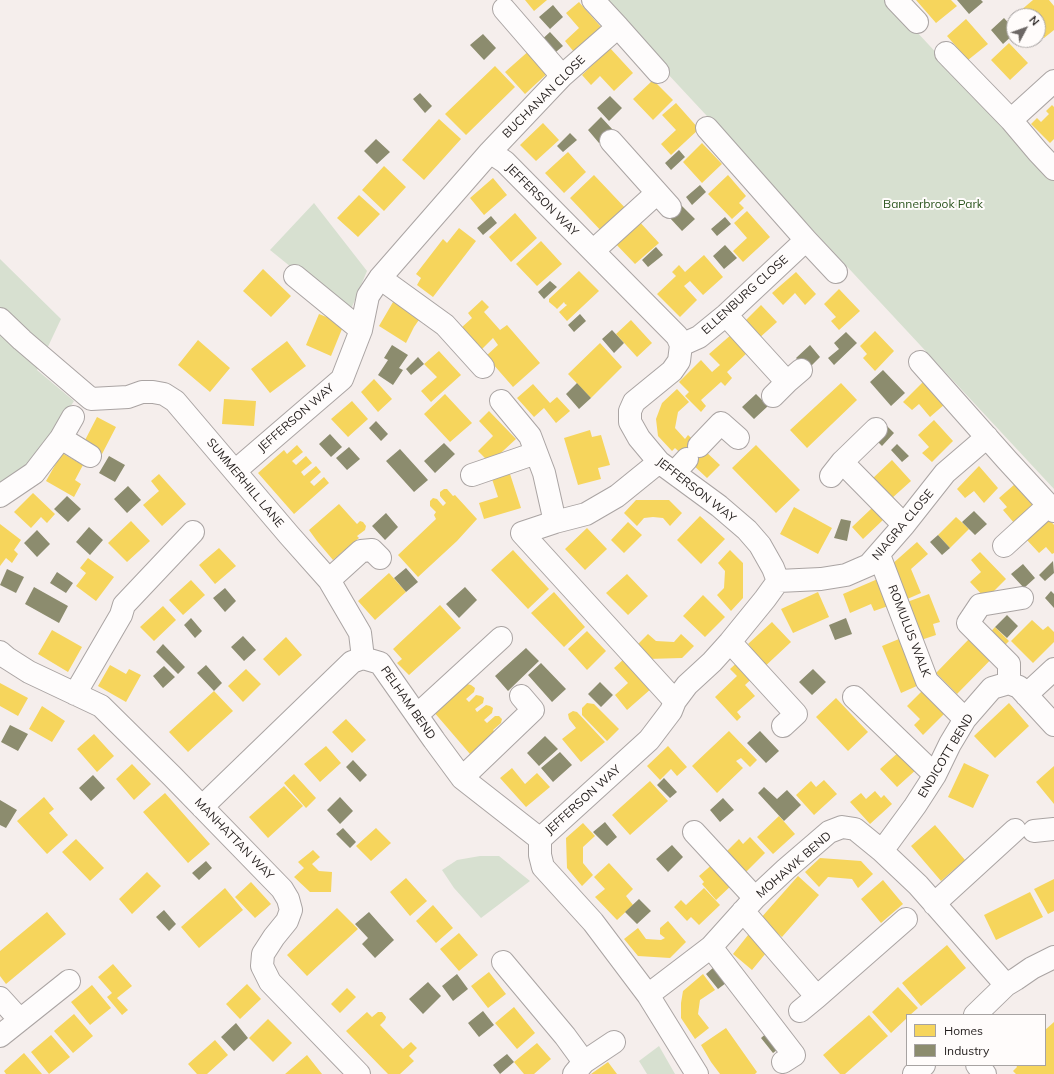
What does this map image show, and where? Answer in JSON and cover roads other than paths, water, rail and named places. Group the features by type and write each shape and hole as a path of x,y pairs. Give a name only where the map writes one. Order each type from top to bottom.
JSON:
{"street":[{"path":"593,0 658,72"},
{"path":"896,0 917,22"},
{"path":"504,9 562,76"},
{"name":"BUCHANAN CLOSE","path":"490,152 562,76 618,28"},
{"path":"946,53 1011,120 1054,169"},
{"path":"1011,120 1054,81"},
{"path":"707,128 836,272"},
{"path":"593,251 663,200 611,142"},
{"name":"JEFFERSON WAY","path":"235,471 342,378 361,330 368,296 380,278 490,152 505,162 677,336 681,345 679,361 672,372 634,402 630,411 630,422 639,438 680,460 719,506 747,530 760,546 773,568 778,581 730,642 687,686 675,701 671,711 649,740 540,839 540,855 543,867 593,922 648,995 697,1074"},
{"name":"ELLENBURG CLOSE","path":"681,345 699,337 726,315 806,240"},
{"path":"295,276 361,330"},
{"path":"380,278 445,325 483,367"},
{"path":"726,315 787,383"},
{"name":"SUMMERHILL LANE","path":"0,319 22,340 91,399 128,397 142,392 153,392 164,394 175,401 329,580 360,633 363,658"},
{"path":"920,362 1051,508 1004,546"},
{"path":"501,401 530,436 544,473 555,522"},
{"path":"0,496 34,473 61,438 73,417"},
{"path":"675,701 522,533 586,514 680,460 721,423 738,438"},
{"path":"876,429 837,469 904,525"},
{"name":"NIAGRA CLOSE","path":"778,581 821,579 846,575 869,565 904,525 945,473 987,437"},
{"path":"61,438 90,456"},
{"path":"472,475 536,453"},
{"path":"75,694 121,614 124,605 193,532"},
{"path":"329,580 361,551 372,550 380,558"},
{"name":"ROMULUS WALK","path":"879,555 927,681 965,719"},
{"path":"1022,598 980,605 968,623 1009,664 1017,689 1054,725"},
{"path":"417,714 501,638"},
{"path":"730,642 796,714 783,726"},
{"name":"MANHATTAN WAY","path":"0,652 29,672 101,706 172,776 282,889 288,899 291,910 287,921 262,954 262,966 270,982 359,1074"},
{"path":"202,807 352,662 363,658"},
{"name":"PELHAM BEND","path":"363,658 380,663 462,778 540,839"},
{"path":"1017,689 1054,669"},
{"name":"ENDICOTT BEND","path":"882,850 915,806 935,775 950,744 965,719 992,688 1017,689"},
{"path":"462,778 533,710 521,696"},
{"path":"854,697 935,775"},
{"name":"MOHAWK BEND","path":"648,995 711,947 749,905 786,869 829,832 842,827 855,829 882,850 918,885 1006,985"},
{"path":"934,904 1034,830"},
{"path":"694,832 817,997"},
{"path":"800,1011 906,919"},
{"path":"711,947 794,1055 783,1062"},
{"path":"976,1014 1006,985 1032,968 1054,957"},
{"path":"504,962 565,1036 579,1068 614,1042"},
{"path":"0,1036 69,981"},
{"path":"0,998 20,1020"},
{"path":"914,1074 923,1066"},
{"path":"978,1066 985,1074"}],"park label":[{"name":"Bannerbrook Park","path":"933,204"}]}
